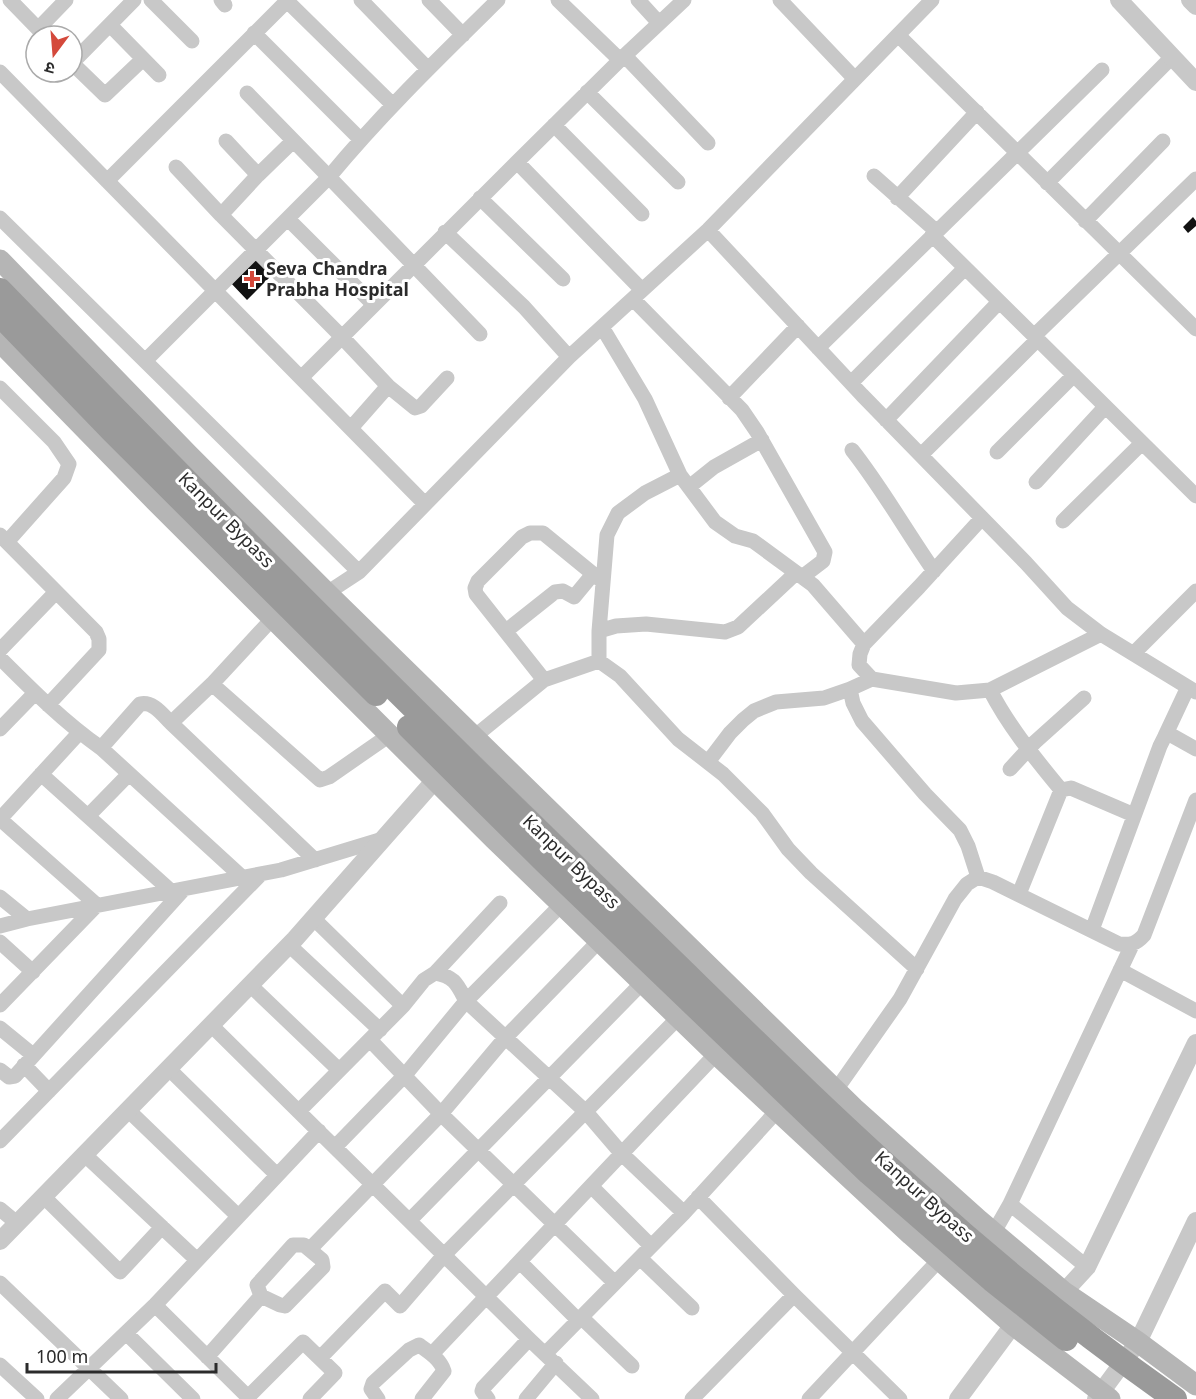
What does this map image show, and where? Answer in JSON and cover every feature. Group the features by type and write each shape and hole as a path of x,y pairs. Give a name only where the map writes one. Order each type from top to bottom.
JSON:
{"highway":[{"name":"Kanpur Bypass","path":"0,290 99,393 421,715 833,1115 923,1198 1006,1269 1175,1399"},
{"name":"Kanpur Bypass","path":"0,315 113,432 537,854 869,1173 992,1280 1074,1345 1148,1399"}],"main road":[{"path":"0,260 164,430 327,593 836,1090 1064,1292 1196,1385"},
{"path":"0,342 273,618 716,1054 1013,1325 1042,1346 1102,1397"}],"street":[{"path":"10,0 33,24"},
{"path":"48,24 66,0"},
{"path":"84,51 134,0"},
{"path":"151,0 192,41"},
{"path":"107,181 288,0 393,105"},
{"path":"361,0 428,69"},
{"path":"429,0 463,35"},
{"path":"558,0 622,58 708,143"},
{"path":"638,0 659,23"},
{"path":"301,378 413,263 684,0"},
{"path":"780,0 855,79"},
{"path":"327,593 359,572 569,357 708,230 932,0"},
{"path":"1119,0 1196,82"},
{"path":"1190,0 1196,6"},
{"path":"145,361 329,177 360,139 496,1"},
{"path":"110,25 159,75"},
{"path":"254,33 360,139"},
{"path":"898,35 1085,221 1194,324"},
{"path":"1047,183 1172,57"},
{"path":"84,75 105,95 143,59"},
{"path":"818,348 1101,70"},
{"path":"0,72 425,504"},
{"path":"587,92 678,182"},
{"path":"247,93 480,334"},
{"path":"897,198 977,112"},
{"path":"554,125 642,214"},
{"path":"226,141 258,175"},
{"path":"221,215 293,141"},
{"path":"1085,221 1163,141"},
{"path":"517,162 742,410 762,440 825,552 823,561 799,575 738,627 725,632 646,624 616,626 599,632"},
{"path":"176,167 388,386 415,408 421,406 447,378"},
{"path":"874,176 934,233 965,268 1196,496"},
{"path":"921,455 1196,179"},
{"path":"480,198 563,279"},
{"path":"0,218 359,572"},
{"path":"288,219 373,304"},
{"path":"708,230 1067,608 1101,634 1192,689 1165,736 1092,930"},
{"path":"445,232 524,307 569,357"},
{"path":"851,383 965,268"},
{"path":"886,420 999,302"},
{"path":"729,398 798,326"},
{"path":"602,327 645,399 684,481 715,522 735,536 753,541 813,585 864,644"},
{"path":"997,452 1074,375"},
{"path":"351,428 388,386"},
{"path":"0,388 54,442 69,464 64,478 4,538 96,632 100,645 99,650 48,705"},
{"path":"1036,482 1105,407"},
{"path":"599,661 598,578 607,535 618,513 645,493 684,481 762,440"},
{"path":"1063,521 1142,443"},
{"path":"852,450 887,498 934,571"},
{"path":"872,679 859,664 864,644 982,518"},
{"path":"544,680 476,594 475,588 478,581 522,537 536,532 543,533 598,578"},
{"path":"506,631 555,592 563,591 574,597 598,578"},
{"path":"1134,653 1196,591"},
{"path":"0,650 56,592"},
{"path":"171,723 212,684 273,618"},
{"path":"708,762 730,733 754,711 776,702 824,698 872,679 956,693 990,690 1101,634"},
{"path":"0,658 34,693 79,733 101,748 242,877"},
{"path":"0,1242 289,945 474,737 544,680 599,661"},
{"path":"599,661 620,676 678,739 708,762 762,813 788,849 811,873 917,969"},
{"path":"212,684 320,780 329,777 391,734"},
{"path":"850,689 853,703 862,721 925,794 960,830 978,877"},
{"path":"990,690 1028,750 1061,790"},
{"path":"0,729 34,693"},
{"path":"1010,769 1084,698"},
{"path":"101,748 140,704 152,705 315,860"},
{"path":"79,733 0,819 96,905"},
{"path":"1165,736 1171,735 1196,749"},
{"path":"42,774 88,816 177,890"},
{"path":"88,816 129,774"},
{"path":"1061,790 1071,788 1134,815"},
{"path":"1019,894 1061,790"},
{"path":"978,877 1019,894 1119,944 1132,945 1144,935 1196,800"},
{"path":"0,926 261,873 315,860 383,839"},
{"path":"0,1141 261,873"},
{"path":"836,1090 900,999 956,899 967,884 978,877"},
{"path":"0,1070 13,1078 177,890"},
{"path":"0,897 27,919"},
{"path":"299,1111 403,1006 424,980 435,973 500,903"},
{"path":"335,1147 405,1075 466,1001 562,903"},
{"path":"2,999 33,972 96,905"},
{"path":"313,918 403,1006"},
{"path":"310,1249 441,1114 505,1038 600,940"},
{"path":"0,942 33,972"},
{"path":"289,945 375,1035 405,1075 441,1114 615,1283"},
{"path":"994,1232 1010,1204 1132,945"},
{"path":"1120,970 1196,1011"},
{"path":"435,973 447,976 456,982 466,1001 586,1112 622,1154 684,1213"},
{"path":"410,1220 643,982"},
{"path":"250,985 339,1070"},
{"path":"320,1358 385,1291 400,1306 445,1254 679,1017"},
{"path":"211,1025 592,1399"},
{"path":"0,1028 28,1060 49,1091"},
{"path":"1064,1292 1087,1267 1196,1043"},
{"path":"432,1354 716,1054"},
{"path":"169,1069 277,1175"},
{"path":"128,1110 238,1216"},
{"path":"526,1399 551,1358 580,1318 684,1213 777,1111"},
{"path":"57,1399 155,1305 319,1131"},
{"path":"85,1155 197,1260"},
{"path":"592,1187 651,1246"},
{"path":"44,1197 120,1272 162,1227"},
{"path":"698,1197 900,1399"},
{"path":"1010,1204 1087,1267"},
{"path":"0,1209 18,1224"},
{"path":"1102,1397 1138,1342 1196,1221"},
{"path":"293,1245 304,1245 322,1260 322,1267 289,1304 280,1305 261,1296 257,1285 293,1245"},
{"path":"640,1258 692,1308"},
{"path":"809,1399 940,1259"},
{"path":"520,1262 632,1366"},
{"path":"0,1283 121,1399"},
{"path":"692,1399 794,1295"},
{"path":"207,1357 261,1296"},
{"path":"155,1305 249,1398 303,1342 335,1373 310,1399"},
{"path":"958,1399 1013,1325"},
{"path":"126,1333 193,1399"},
{"path":"488,1399 482,1391 483,1388 529,1339"},
{"path":"378,1399 371,1389 373,1383 410,1350 419,1345 432,1354 444,1371 422,1399"},
{"path":"0,1365 37,1399"}],"building":[{"path":"1193,217 1196,226 1188,233 1183,227"},
{"path":"255,256 273,274 247,300 229,281"}],"place":[{"name":"Seva Chandra Prabha Hospital","path":"252,279"}]}
